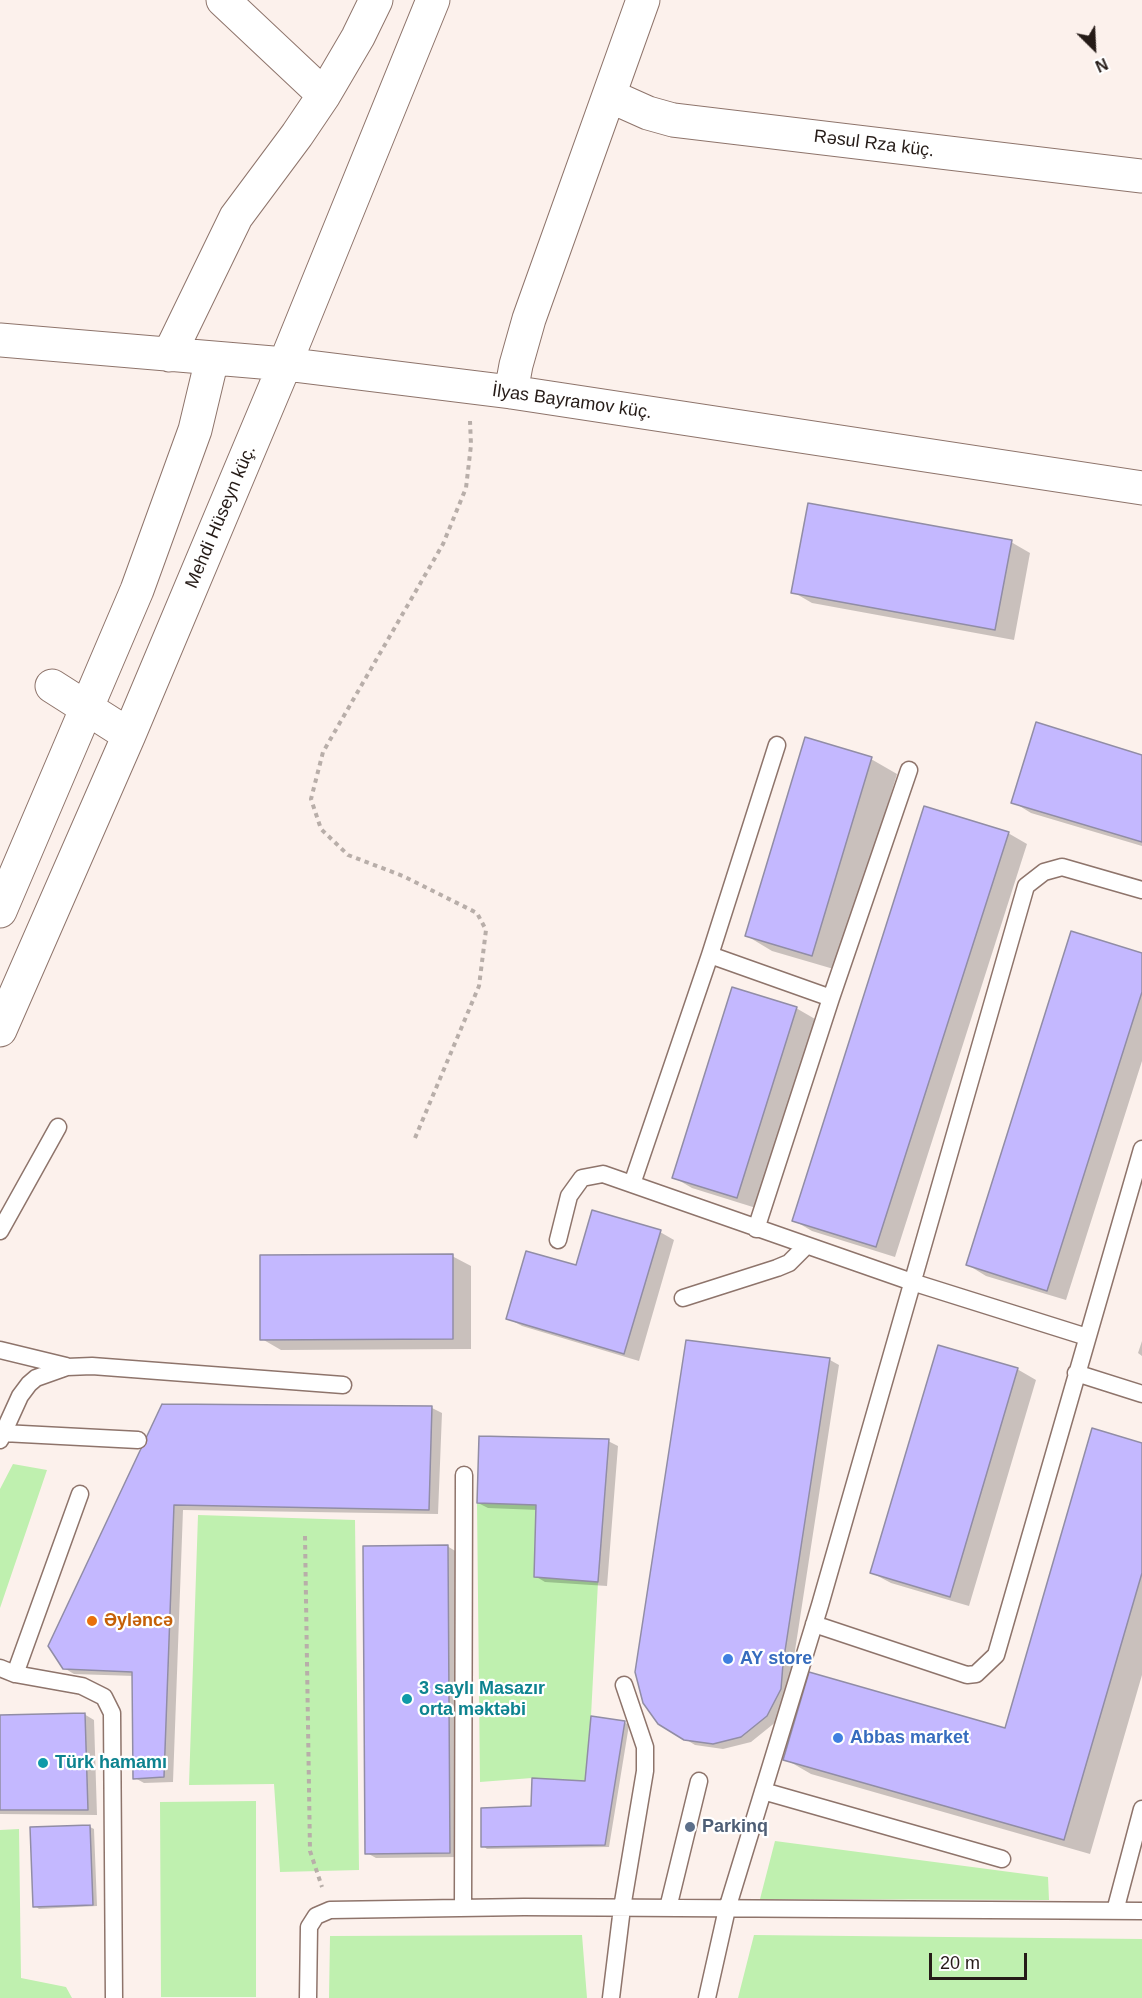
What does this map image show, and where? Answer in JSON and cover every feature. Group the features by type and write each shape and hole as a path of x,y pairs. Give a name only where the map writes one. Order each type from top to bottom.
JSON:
{"street":[{"path":"223,0 324,95"},
{"path":"169,355 236,217 324,95 358,37 376,0"},
{"name":"Mehdi Hüseyn küç.","path":"0,1030 129,735 285,364 433,0"},
{"path":"511,392 529,319 643,0"},
{"name":"Rəsul Rza küç.","path":"610,96 648,113 673,120 1142,176"},
{"name":"İlyas Bayramov küç.","path":"0,340 285,364 511,392 1142,488"},
{"path":"0,911 137,590 195,430 212,359"},
{"path":"52,686 129,735"}],"lane":[{"path":"632,1184 711,955 777,745"},
{"path":"756,1229 831,998 909,770"},
{"path":"707,1998 726,1908 814,1624 1026,886 1044,872 1062,867 1142,890"},
{"path":"711,955 831,998"},
{"path":"0,1231 58,1127"},
{"path":"814,1624 967,1675 976,1674 996,1655 1142,1149"},
{"path":"558,1240 569,1196 582,1178 603,1174 912,1282 1087,1337"},
{"path":"683,1298 789,1263 806,1246"},
{"path":"0,1350 67,1367 92,1366 343,1385"},
{"path":"67,1367 36,1378 29,1384 20,1396 2,1436 138,1440"},
{"path":"1076,1373 1142,1394"},
{"path":"463,1908 464,1475"},
{"path":"80,1494 8,1671 82,1686 104,1697 112,1713 114,1998"},
{"path":"611,1998 622,1908 645,1771 645,1748 624,1685"},
{"path":"668,1908 699,1781"},
{"path":"763,1791 1002,1859"},
{"path":"1115,1911 1142,1809"},
{"path":"308,1998 309,1927 316,1916 330,1910 726,1908 1142,1911"}],"path":[{"path":"415,1138 479,986 486,930 477,913 403,876 348,855 321,829 311,799 323,752 443,544 466,488 471,445 468,387"},
{"path":"305,1536 310,1851 330,1910"}],"green space":[{"path":"13,1464 47,1470 0,1608 0,1489"},
{"path":"477,1503 536,1505 534,1577 598,1582 585,1781 532,1778 480,1782"},
{"path":"198,1515 355,1520 359,1870 280,1872 274,1784 189,1785"},
{"path":"256,1801 256,1997 161,1997 160,1802"},
{"path":"19,1829 21,1978 66,1987 72,1998 0,1998 0,1830"},
{"path":"775,1841 1048,1877 1049,1900 760,1899"},
{"path":"582,1935 587,1998 329,1998 330,1936"},
{"path":"754,1935 1142,1939 1142,1998 738,1998"}],"building":[{"path":"808,503 1012,540 995,630 791,593"},
{"path":"1036,722 1142,755 1142,842 1011,803"},
{"path":"805,737 872,757 812,956 745,936"},
{"path":"924,806 1009,832 876,1247 792,1221"},
{"path":"1071,931 1142,953 1142,992 1047,1291 966,1265"},
{"path":"732,987 797,1007 737,1198 672,1178"},
{"path":"592,1210 661,1230 624,1354 506,1319 526,1251 576,1265"},
{"path":"453,1254 453,1339 260,1340 260,1255"},
{"path":"686,1340 830,1358 781,1689 767,1716 741,1737 713,1744 684,1740 658,1724 643,1703 635,1672"},
{"path":"938,1345 1018,1368 950,1597 870,1573"},
{"path":"162,1404 432,1406 429,1510 174,1505 164,1777 133,1779 132,1672 63,1669 48,1646"},
{"path":"1092,1428 1142,1443 1142,1573 1064,1840 783,1760 809,1672 1005,1728"},
{"path":"479,1436 609,1439 598,1582 534,1577 536,1505 477,1503"},
{"name":"3 saylı Masazır orta məktəbi","path":"448,1545 450,1853 365,1854 363,1546"},
{"name":"Türk hamamı","path":"85,1713 88,1810 0,1810 0,1715"},
{"path":"591,1716 625,1721 605,1845 481,1847 481,1808 531,1806 532,1778 585,1781"},
{"path":"90,1825 93,1905 33,1907 30,1827"}],"place":[{"name":"Əyləncə","path":"92,1621"},
{"name":"AY store","path":"728,1659"},
{"name":"3 saylı Masazır orta məktəbi","path":"407,1699"},
{"name":"Abbas market","path":"838,1738"},
{"name":"Türk hamamı","path":"43,1763"},
{"name":"Parkinq","path":"690,1827"}]}
